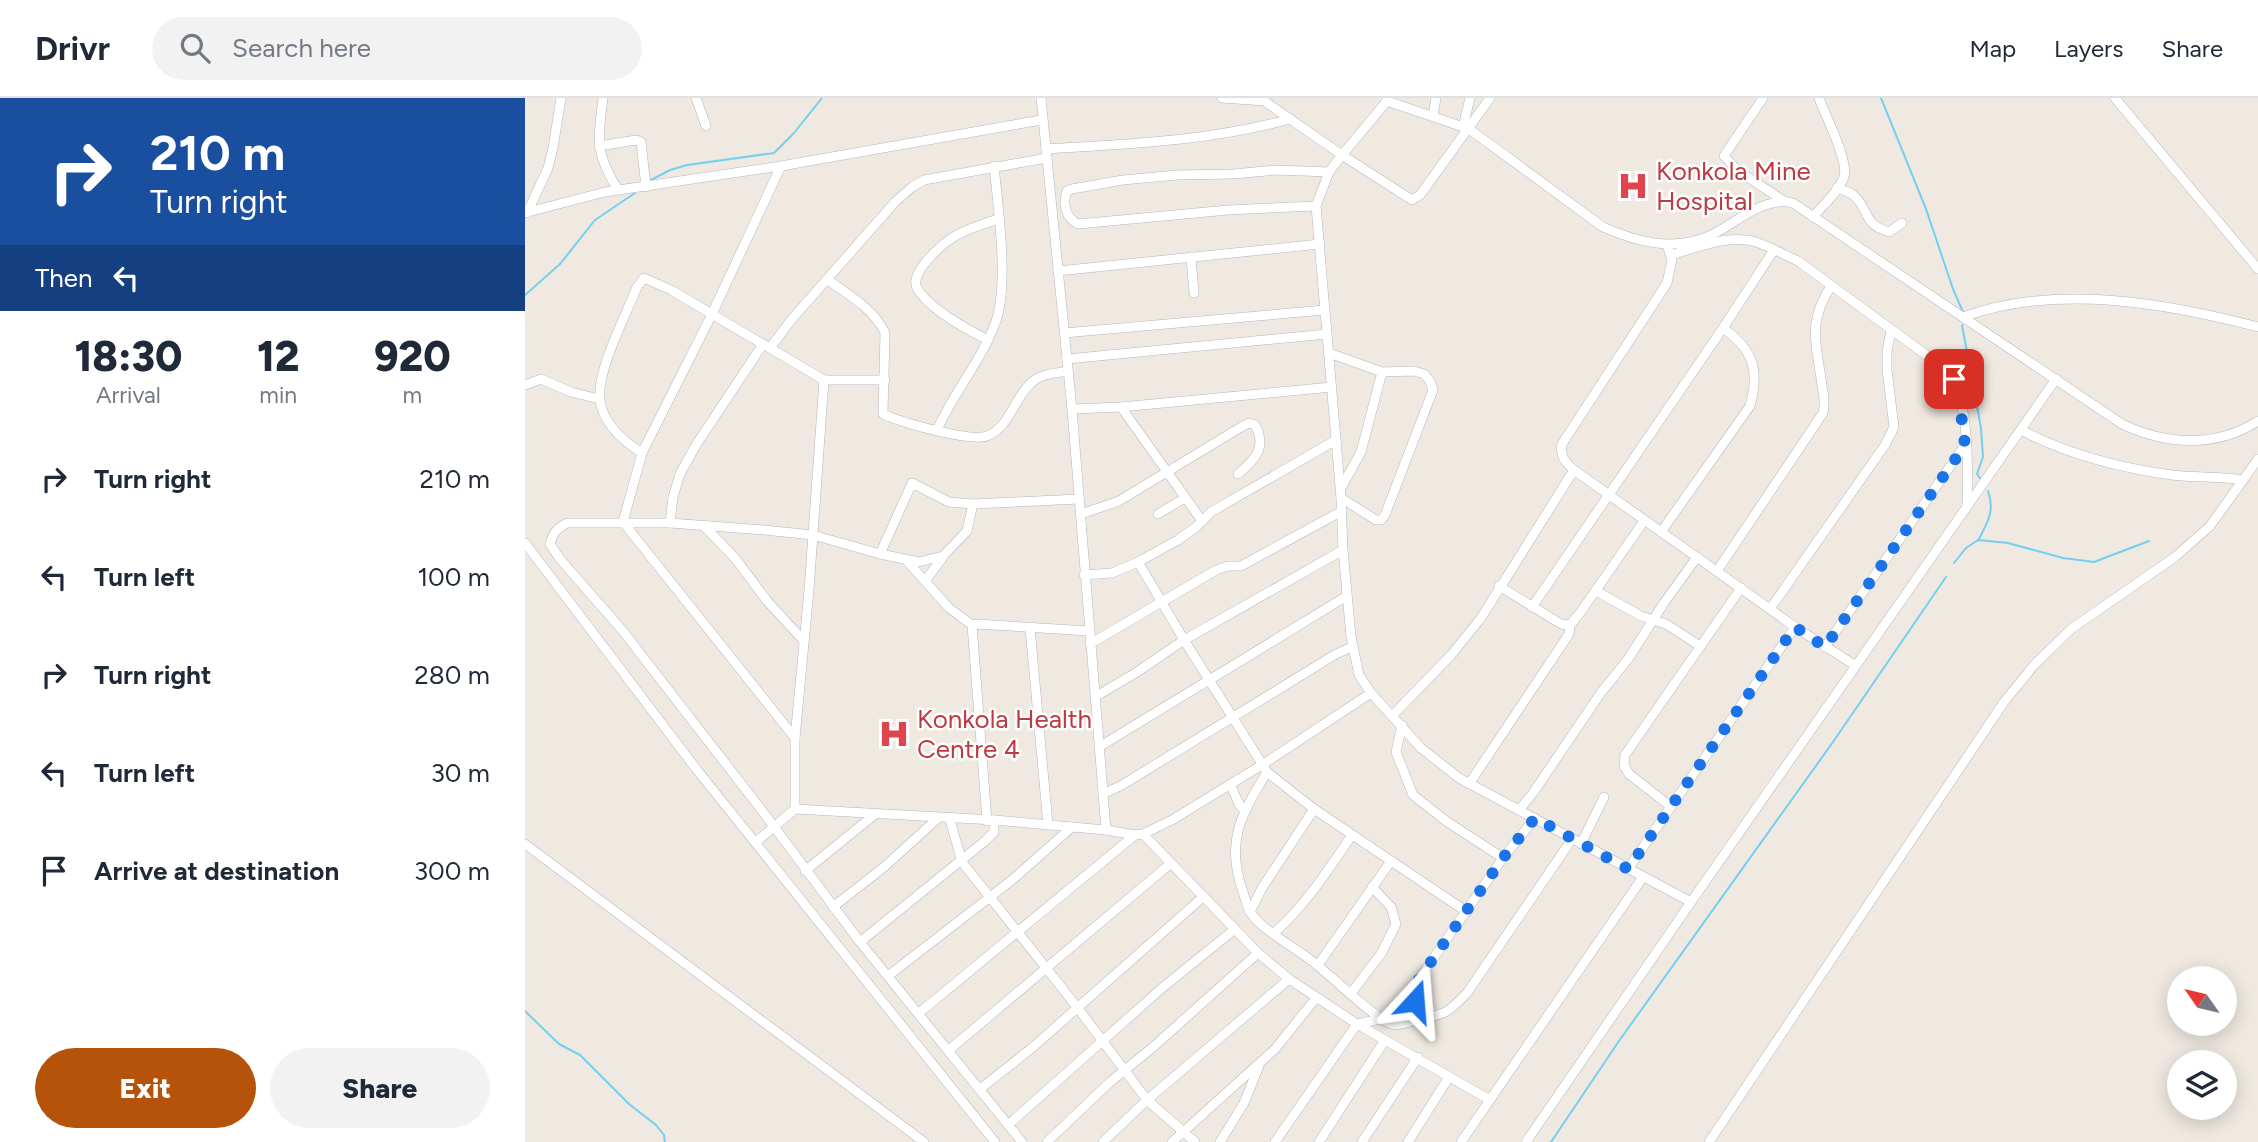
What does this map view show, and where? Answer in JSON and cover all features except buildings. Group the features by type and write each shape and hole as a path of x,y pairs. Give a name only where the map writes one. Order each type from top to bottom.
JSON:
{"street":[{"path":"526,214 548,169 561,98"},
{"path":"603,98 599,146 604,167 618,190"},
{"path":"696,98 706,126"},
{"path":"1041,98 1041,120 1072,409 1106,830"},
{"path":"1221,98 1262,99 1412,200 1420,194 1490,98"},
{"path":"1433,116 1436,98"},
{"path":"1466,128 1470,98"},
{"path":"1763,98 1724,156 1737,170 1784,201"},
{"path":"1813,217 1845,175 1845,167 1819,98"},
{"path":"2115,98 2258,270"},
{"path":"1692,902 1469,784 1435,761 1371,693 1359,675 1352,648 1347,596 1341,494 1316,206 1329,172 1387,99 1466,128 1603,227 1627,237 1667,244 1704,238 1774,201 1793,203 2122,424 2142,434 2193,442 2227,435 2258,421"},
{"path":"670,523 673,497 680,474 696,445 767,346 895,202 912,187 924,180 1046,153 1228,133 1290,119"},
{"path":"526,214 618,190 781,166 1041,120"},
{"path":"599,146 636,140 641,142 646,187"},
{"path":"623,523 642,453 712,314 781,166"},
{"path":"937,430 988,340 997,318 1002,280 994,166"},
{"path":"1316,206 1228,210 1085,224 1071,220 1065,197 1067,191 1072,188 1144,177 1276,170 1329,172"},
{"path":"1837,188 1856,197 1866,217 1882,230 1889,232 1902,222"},
{"path":"988,340 967,330 928,300 917,288 916,279 921,269 947,241 959,233 998,219"},
{"path":"1671,255 1723,240 1751,241 1774,250 1798,261 1948,371 1958,390 1968,474 1967,506"},
{"path":"1058,271 1320,244"},
{"path":"1667,244 1672,260 1667,283 1562,444 1563,460 1644,521 1795,627 1856,666"},
{"path":"1532,607 1774,250"},
{"path":"1191,257 1194,293"},
{"path":"642,453 612,428 599,399 601,380 608,358 637,288 644,278 671,289 824,380 885,380"},
{"path":"828,280 870,311 880,321 885,332 883,414 970,437 989,436 1030,384 1044,375 1068,371"},
{"path":"1717,571 1823,413 1823,394 1814,335 1815,318 1831,286"},
{"path":"1963,317 1985,309 2021,302 2120,300 2177,308 2258,327"},
{"path":"1064,333 1325,310"},
{"path":"1661,532 1750,405 1755,389 1749,352 1723,328"},
{"path":"1770,609 1885,445 1893,427 1887,352 1891,330"},
{"path":"1067,359 1327,334"},
{"path":"1329,353 1382,372 1414,371 1424,374 1433,390 1381,520 1376,520 1341,494"},
{"path":"1341,494 1361,452 1382,372"},
{"path":"525,385 541,379 599,399"},
{"path":"1526,1142 2056,379"},
{"path":"795,810 795,738 824,380"},
{"path":"1072,409 1121,407 1332,387"},
{"path":"1121,407 1202,521"},
{"path":"1081,514 1119,500 1249,423 1255,425 1261,440 1260,448 1238,474"},
{"path":"2021,430 2079,455 2172,475 2218,475 2243,480"},
{"path":"1084,575 1112,573 1138,562 1178,540 1211,512 1336,440"},
{"path":"1825,647 1965,445"},
{"path":"1709,1142 2004,702 2034,665 2071,629 2175,557 2210,526 2258,459"},
{"path":"1392,716 1481,618 1574,470"},
{"path":"880,554 912,483 943,501 973,504 1079,499"},
{"path":"1158,514 1185,498"},
{"path":"925,580 967,531 973,504"},
{"path":"1090,644 1216,570 1241,565 1342,511"},
{"path":"1469,784 1569,634 1570,625 1644,521"},
{"path":"943,556 929,561 907,561 813,535 670,523 567,523 558,527 550,544 622,630 860,942 1022,1142"},
{"path":"623,523 795,738"},
{"path":"704,526 735,558 768,602 803,640"},
{"path":"525,543 697,770 995,1142"},
{"path":"1095,696 1184,640 1343,550"},
{"path":"1519,810 1697,557"},
{"path":"907,561 949,608 972,625 1089,631"},
{"path":"1138,562 1264,769 1314,809 1467,912"},
{"path":"1499,586 1561,624 1570,625"},
{"path":"1670,806 1629,774 1624,766 1625,755 1741,589"},
{"path":"1595,591 1641,616 1666,624 1700,646"},
{"path":"1100,747 1347,596"},
{"path":"860,942 962,862 994,832 972,625"},
{"path":"1628,869 1795,627"},
{"path":"1030,628 1048,825"},
{"path":"1103,794 1233,719 1336,654 1352,648"},
{"path":"919,1013 1139,835 1171,820 1230,784 1264,769 1371,693"},
{"path":"1402,725 1396,752 1413,795 1446,821 1503,858"},
{"path":"1264,769 1244,810 1235,837 1236,874 1250,912 1318,965 1380,1019 1401,1025 1442,1016 1467,993 1577,841 1604,797"},
{"path":"1230,784 1244,810"},
{"path":"1250,912 1262,888 1314,809"},
{"path":"756,842 795,810 991,820 1139,835 1258,953 1289,979 1357,1024 1490,1100"},
{"path":"805,871 874,815"},
{"path":"1416,1020 1415,1001 1419,979 1503,858 1535,818"},
{"path":"833,907 884,867 937,819"},
{"path":"950,820 962,862 1104,1041 1147,1100 1195,1142"},
{"path":"888,976 989,897 1072,827"},
{"path":"1274,933 1295,915 1307,900 1352,835"},
{"path":"525,844 923,1142"},
{"path":"1318,965 1391,861"},
{"path":"949,1050 1170,864"},
{"path":"1461,1142 1643,877"},
{"path":"1351,993 1381,954 1396,924 1391,907 1372,887"},
{"path":"980,1089 1033,1047 1203,897"},
{"path":"1008,1125 1162,988 1235,929"},
{"path":"1047,1142 1258,953"},
{"path":"1103,1142 1147,1100 1289,979"},
{"path":"1172,1142 1275,1049 1316,998"},
{"path":"1275,1142 1357,1024 1380,1019"},
{"path":"1372,1032 1380,1019"},
{"path":"1319,1142 1385,1040"},
{"path":"1362,1142 1418,1057"},
{"path":"1220,1142 1244,1103 1261,1061"},
{"path":"1408,1142 1449,1077"}],"waterway":[{"path":"651,180 687,165 774,153 822,98"},
{"path":"1881,98 1926,209 1963,312"},
{"path":"525,295 560,264 595,220 635,193"},
{"path":"1962,325 1981,428 1983,457 1977,474 1980,478"},
{"path":"1979,539 1991,510 1988,491"},
{"path":"1954,563 1966,548 1978,540 2008,543 2063,558 2094,562 2149,541"},
{"path":"1551,1142 1619,1041 1833,742 1946,577"},
{"path":"525,1011 559,1044 580,1055 629,1104 656,1125 664,1135 665,1142"}],"place":[{"name":"Konkola Mine Hospital","path":"1633,186"},
{"name":"Konkola Health Centre 4","path":"894,734"}],"route":[{"path":"1415,1001 1419,979 1503,858 1535,818 1628,869 1795,627 1825,647 1965,445 1965,432 1954,379"}]}
